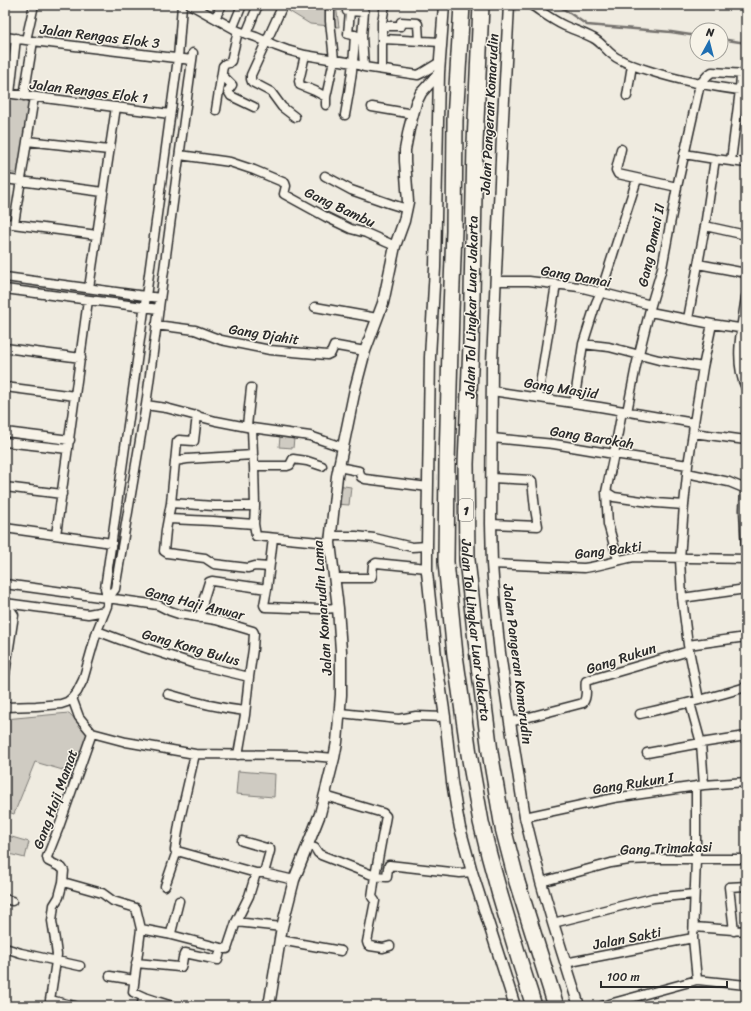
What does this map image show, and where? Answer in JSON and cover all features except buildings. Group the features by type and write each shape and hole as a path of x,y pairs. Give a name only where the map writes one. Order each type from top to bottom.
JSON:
{"highway":[{"name":"Jalan Tol Lingkar Luar Jakarta","path":"462,5 455,120 454,231 450,327 446,562 454,655 481,822 500,895 534,1006"},
{"name":"Jalan Tol Lingkar Luar Jakarta","path":"481,5 475,144 471,345 466,464 467,560 489,744 503,828 517,882 556,1006"}],"street":[{"path":"24,96 34,5"},
{"path":"108,598 105,588 178,58 182,5"},
{"path":"215,18 222,5"},
{"path":"216,110 223,66 230,61 239,31 242,5"},
{"path":"239,31 258,5"},
{"path":"283,5 251,79 252,82 271,92 282,107 295,116"},
{"path":"305,55 299,81 300,85 315,91 326,101 334,60 330,5"},
{"path":"382,69 382,24 385,5"},
{"path":"444,5 439,73 435,268 430,357 427,568 436,657 460,828 472,872 515,1006"},
{"name":"Jalan Pangeran Komarudin","path":"509,5 492,363 492,564 499,645 525,817 541,882 565,963 580,1006"},
{"path":"531,5 546,16 564,26 595,39 612,55 632,65 685,81 743,90"},
{"path":"195,6 239,31 287,50 305,55 353,63 364,67 418,75 440,62"},
{"path":"345,115 358,35 364,12 348,11 347,32 348,34 358,35"},
{"path":"382,24 401,26 401,22 417,23 419,41"},
{"path":"358,35 364,67"},
{"name":"Jalan Rengas Elok 3","path":"5,37 178,58 193,56 180,155"},
{"path":"7,94 16,38"},
{"path":"383,39 441,42"},
{"path":"627,96 632,65"},
{"path":"700,84 708,74 712,72 744,74 743,90 731,161"},
{"name":"Jalan Komarudin Lama","path":"267,1006 270,1000 282,927 294,880 326,796 337,742 342,672 338,608 330,540 338,467 365,351 383,304 395,246 407,209 408,202 405,150 408,129 416,103 421,93 439,73"},
{"path":"222,75 232,84 228,92 231,96 254,107"},
{"name":"Gang Damai II","path":"618,560 608,524 606,492 624,411 650,308 662,268 677,187 700,84"},
{"name":"Jalan Rengas Elok 1","path":"7,94 170,114"},
{"path":"14,224 34,97"},
{"path":"89,288 116,108"},
{"path":"372,108 413,114"},
{"path":"27,141 110,150"},
{"path":"621,149 616,172 618,174 677,187"},
{"path":"684,154 746,163"},
{"path":"5,707 61,704 72,698 83,680 108,598 115,589 146,405 180,155"},
{"name":"Gang Bambu","path":"180,155 230,162 254,170 285,184 284,194 287,197 351,229 366,233 395,246"},
{"path":"688,319 705,226 715,159"},
{"path":"325,176 351,190 407,209"},
{"path":"574,403 583,344 637,178"},
{"path":"5,180 103,192"},
{"path":"5,223 97,235"},
{"path":"705,226 746,234"},
{"path":"698,264 746,273"},
{"path":"5,277 160,298"},
{"name":"Gang Damai","path":"496,280 529,281 579,287 601,292 688,319 744,328"},
{"path":"538,397 556,284"},
{"path":"5,289 159,309"},
{"path":"746,297 744,328 739,349 741,376 746,388"},
{"path":"56,535 88,300"},
{"path":"315,307 377,318"},
{"path":"699,700 689,648 682,598 680,558 688,465 703,367 712,324"},
{"name":"Gang Djahit","path":"156,325 195,330 221,340 270,350 327,355 331,353 334,346 337,346 365,351"},
{"path":"583,344 610,347 659,360 703,367"},
{"path":"5,348 81,358"},
{"path":"5,386 76,396"},
{"path":"251,388 250,427 254,466 254,524 257,537 330,540 356,536 374,538 412,547 427,546"},
{"name":"Gang Masjid","path":"492,391 624,411 694,424"},
{"path":"146,405 197,415 216,421 310,436 342,447"},
{"path":"197,415 195,441 178,440 169,519 166,530 165,552 205,558 214,564 248,568 255,566 269,567"},
{"path":"5,432 70,440"},
{"path":"693,432 746,440"},
{"name":"Gang Barokah","path":"492,438 554,444 688,465"},
{"path":"5,442 68,449"},
{"path":"175,460 253,455"},
{"path":"254,466 287,466 290,465 293,459 307,461 322,466"},
{"path":"338,467 360,471 361,477 366,479 428,487"},
{"path":"687,473 729,482 746,488 744,510 746,550"},
{"path":"491,524 538,526 532,481 492,478"},
{"path":"5,487 62,494"},
{"path":"606,492 614,497 684,505"},
{"path":"171,503 214,506 255,506"},
{"path":"213,521 214,506"},
{"path":"169,519 254,524"},
{"path":"5,528 112,543"},
{"path":"273,538 264,605 338,608"},
{"name":"Gang Bakti","path":"492,564 584,568 634,558 746,559"},
{"path":"334,578 371,578 373,565 376,563 427,568"},
{"path":"200,618 209,582 212,581 267,589"},
{"name":"Gang Haji Anwar","path":"5,584 158,605 174,612 216,620 254,631 249,677"},
{"path":"682,598 746,589"},
{"path":"5,603 88,614 105,611"},
{"path":"5,611 12,612 14,615 5,674"},
{"path":"88,614 101,622"},
{"name":"Gang Kong Bulus","path":"97,631 128,643 195,664 249,677 238,754"},
{"path":"689,648 746,637"},
{"name":"Gang Rukun","path":"510,722 584,703 587,695 586,680 689,648"},
{"path":"640,714 690,703 746,688"},
{"path":"168,694 203,704 245,711"},
{"path":"72,698 79,717 92,733 126,742 195,754 300,755 334,758"},
{"path":"690,703 701,743 693,938 697,980"},
{"path":"340,713 399,719 416,716 445,717"},
{"name":"Gang Haji Mamat","path":"63,882 64,871 62,868 48,861 47,857 59,828 92,733"},
{"path":"647,753 746,736"},
{"path":"165,886 177,851 175,849 180,819 195,754"},
{"name":"Gang Rukun I","path":"525,817 614,798 700,786 746,782"},
{"path":"326,796 385,814 386,816 372,896 375,901 368,945 383,948 390,946"},
{"path":"242,841 270,849 264,873"},
{"path":"308,846 315,848 321,855 375,876 387,877 389,866 460,873 472,872"},
{"path":"177,851 256,873 264,873 294,880"},
{"name":"Gang Trimakasi","path":"541,882 621,861 649,859 746,859"},
{"path":"140,929 227,949 236,922 249,896 256,873"},
{"path":"75,1006 50,1000 57,961 57,949 52,921 54,905 59,897 63,882 102,893 113,901 136,908 140,929 134,992 144,997 172,1006"},
{"path":"734,931 729,887 746,886"},
{"path":"553,923 653,898 694,894"},
{"path":"167,934 171,933 179,901"},
{"path":"236,922 282,927"},
{"path":"694,927 746,932"},
{"name":"Jalan Sakti","path":"565,963 693,938"},
{"path":"280,940 341,951"},
{"path":"5,948 80,966"},
{"path":"136,962 179,968 182,965 184,954 218,960 221,948"},
{"path":"110,976 134,980"},
{"path":"602,1006 697,980 746,985"},
{"path":"141,1006 144,997"}],"shaded area":[{"path":"285,5 336,5 339,27 310,24 284,8"},
{"path":"5,95 31,98 21,174 5,172"},
{"path":"280,437 294,439 293,448 279,447"},
{"path":"337,485 351,487 349,505 335,504"},
{"path":"69,713 89,734 80,775 35,762 14,814 5,811 5,719"},
{"path":"238,771 275,774 274,797 236,794"},
{"path":"5,835 29,842 25,858 5,853"}],"waterway":[{"path":"558,5 587,25 689,35"},
{"path":"729,40 746,43"}]}
